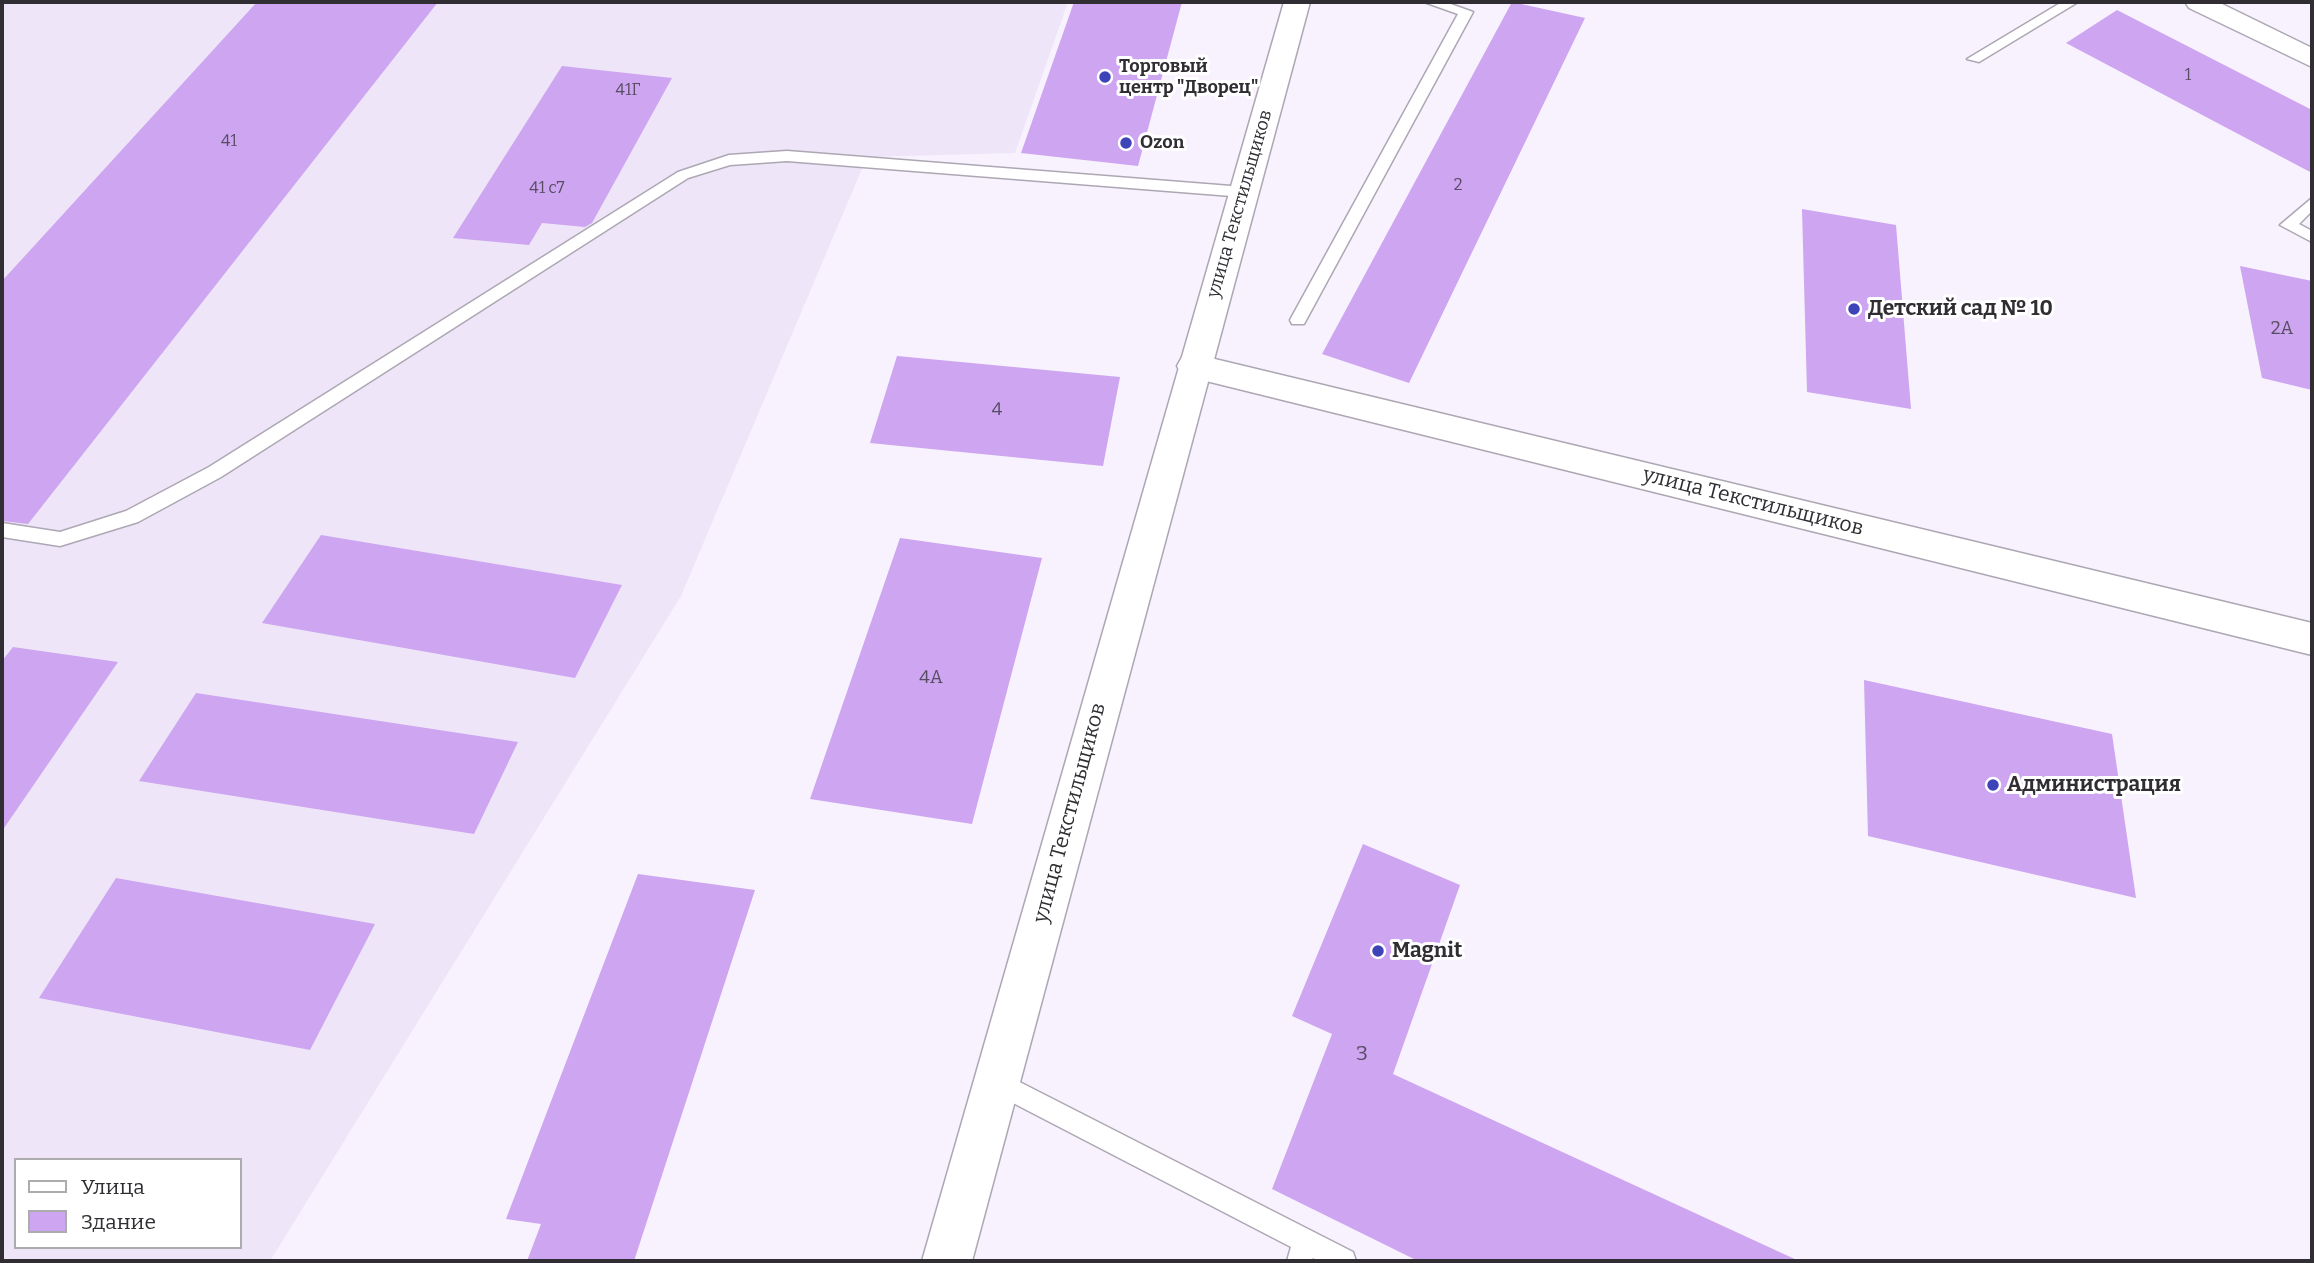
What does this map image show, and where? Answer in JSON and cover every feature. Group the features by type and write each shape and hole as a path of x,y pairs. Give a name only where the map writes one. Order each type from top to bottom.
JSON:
{"street":[{"name":"улица Текстильщиков","path":"947,1261 1297,2"},
{"path":"2198,2 2312,59"},
{"name":"улица Текстильщиков","path":"1194,366 2312,639"}],"lane":[{"path":"1298,320 1466,12 1431,2"},
{"path":"1974,59 2071,2"},
{"path":"2,530 60,538 132,517 215,472 683,175 729,160 787,156 1244,192"},
{"path":"2312,203 2288,225 2312,237"},
{"path":"996,1082 1303,1252 1344,1261"}],"shaded area":[{"path":"2,2 1068,2 1015,153 867,157 681,596 270,1261 2,1261"}],"building":[{"path":"257,2 438,2 28,524 2,521 2,281"},
{"name":"Торговый центр \"Дворец\"","path":"1074,2 1182,2 1138,166 1021,153"},
{"path":"1512,2 1585,18 1409,383 1322,354"},
{"path":"2117,10 2312,110 2312,173 2066,43"},
{"path":"562,66 672,78 592,223 585,227 542,223 529,245 453,238"},
{"name":"Детский сад № 10","path":"1802,209 1896,225 1911,409 1807,392"},
{"path":"2240,266 2312,281 2312,390 2262,378"},
{"path":"897,356 1120,377 1103,466 870,443"},
{"path":"321,535 622,585 575,678 262,623"},
{"path":"900,538 1042,558 972,824 810,799"},
{"path":"13,647 118,662 2,831 2,661"},
{"name":"Администрация","path":"1864,680 2112,734 2136,898 1868,836"},
{"path":"196,693 518,742 474,834 139,781"},
{"path":"1363,844 1460,885 1393,1074 1799,1261 1418,1261 1272,1189 1332,1034 1292,1016"},
{"path":"638,874 755,890 634,1261 527,1261 541,1224 506,1219"},
{"path":"116,878 375,924 310,1050 39,998"}],"place":[{"name":"Торговый центр \"Дворец\"","path":"1105,77"},
{"name":"Ozon","path":"1126,143"},
{"name":"Детский сад № 10","path":"1854,309"},
{"name":"Администрация","path":"1993,785"},
{"name":"Magnit","path":"1378,951"}]}
